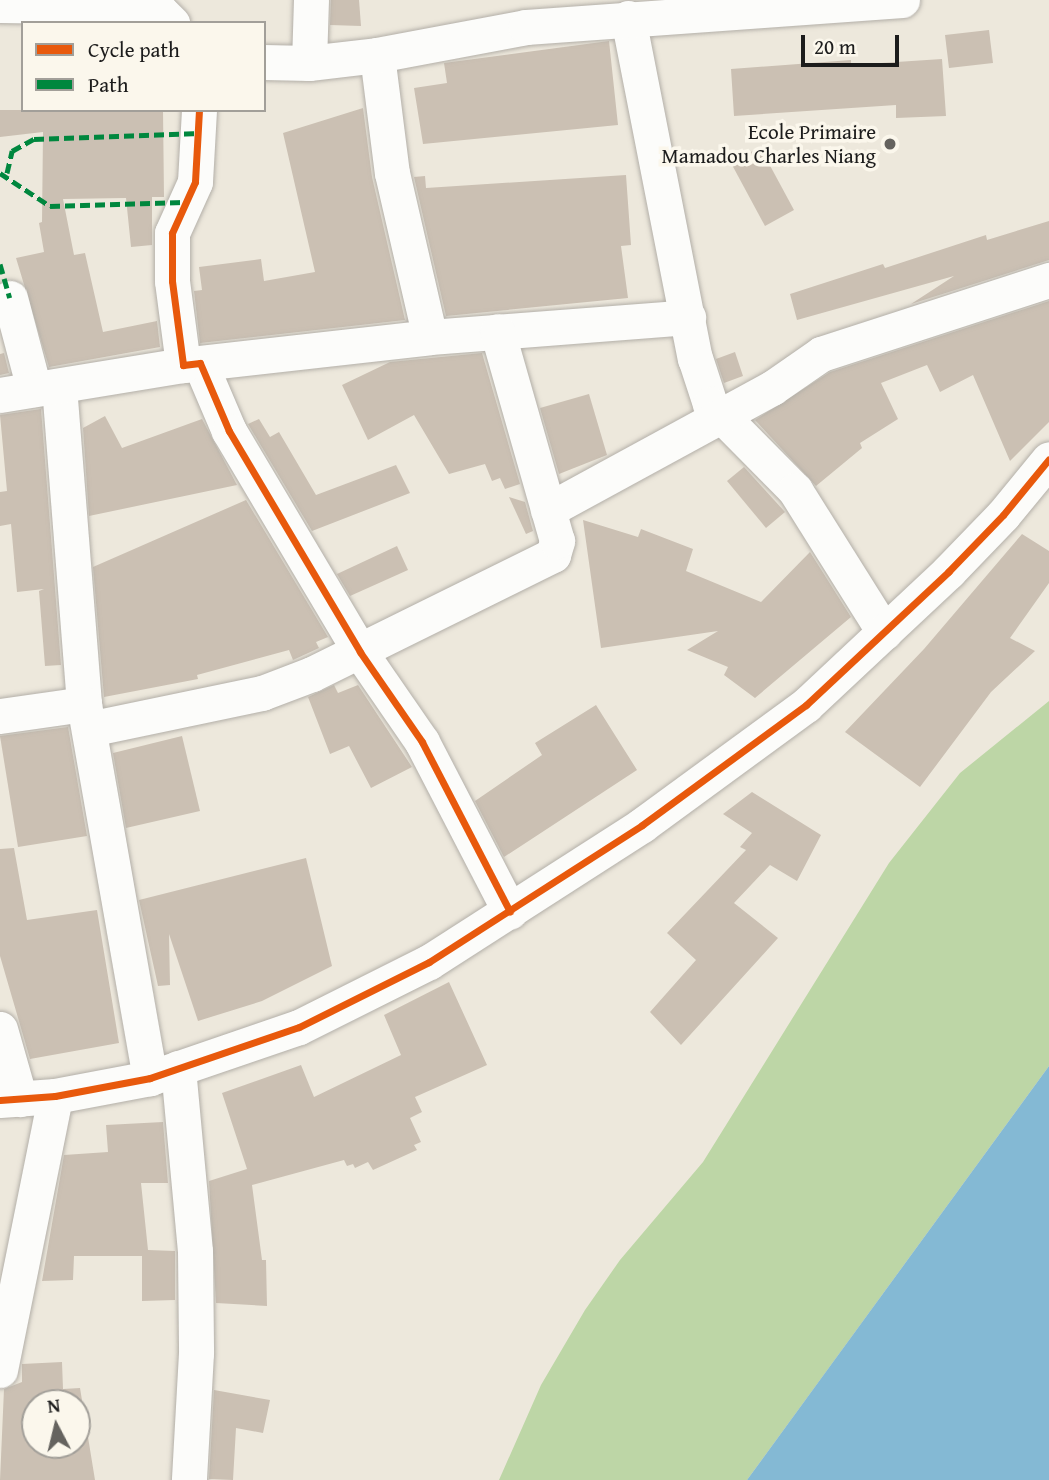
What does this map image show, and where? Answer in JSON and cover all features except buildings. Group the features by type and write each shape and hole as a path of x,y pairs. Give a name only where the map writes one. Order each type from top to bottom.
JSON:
{"street":[{"path":"309,63 311,0"},
{"path":"266,62 309,63 377,55 526,27 902,0"},
{"path":"0,5 131,7 161,12 170,21"},
{"path":"628,18 701,382 718,416 795,490 884,632"},
{"path":"377,55 392,173 430,337"},
{"path":"199,112 195,182 172,233 172,281 191,364 360,652 422,742 510,912"},
{"path":"548,510 772,388 821,354 1049,280"},
{"path":"10,298 46,387 87,716 164,1073 194,1251 196,1353 189,1480"},
{"path":"0,395 191,364 430,337 688,317"},
{"path":"0,716 87,716 262,693 360,652 553,555 557,541 497,331"},
{"path":"0,1028 10,1099 54,1096 164,1073 299,1027 358,1000 510,912 642,825 806,705 1003,515 1049,459"},
{"path":"0,1370 54,1096"}],"green space":[{"path":"1049,701 1049,1066 747,1480 499,1480 541,1385 585,1310 620,1260 703,1162 889,863 960,773"}],"water":[{"path":"1049,1066 1049,1480 747,1480 817,1384"}],"marked path":[{"path":"7,173 12,151 34,139 200,133"},
{"path":"0,173 50,206 184,202"},
{"path":"0,264 10,298"}],"cycle path":[{"path":"199,112 195,182 172,233 172,281 183,365 200,363 229,431 360,652 422,742 510,912"},
{"path":"0,1100 55,1096 150,1078 299,1027 429,962 642,825 806,705 948,572 1003,515 1049,459"}],"place":[{"name":"Ecole Primaire Mamadou Charles Niang","path":"890,144"}]}
